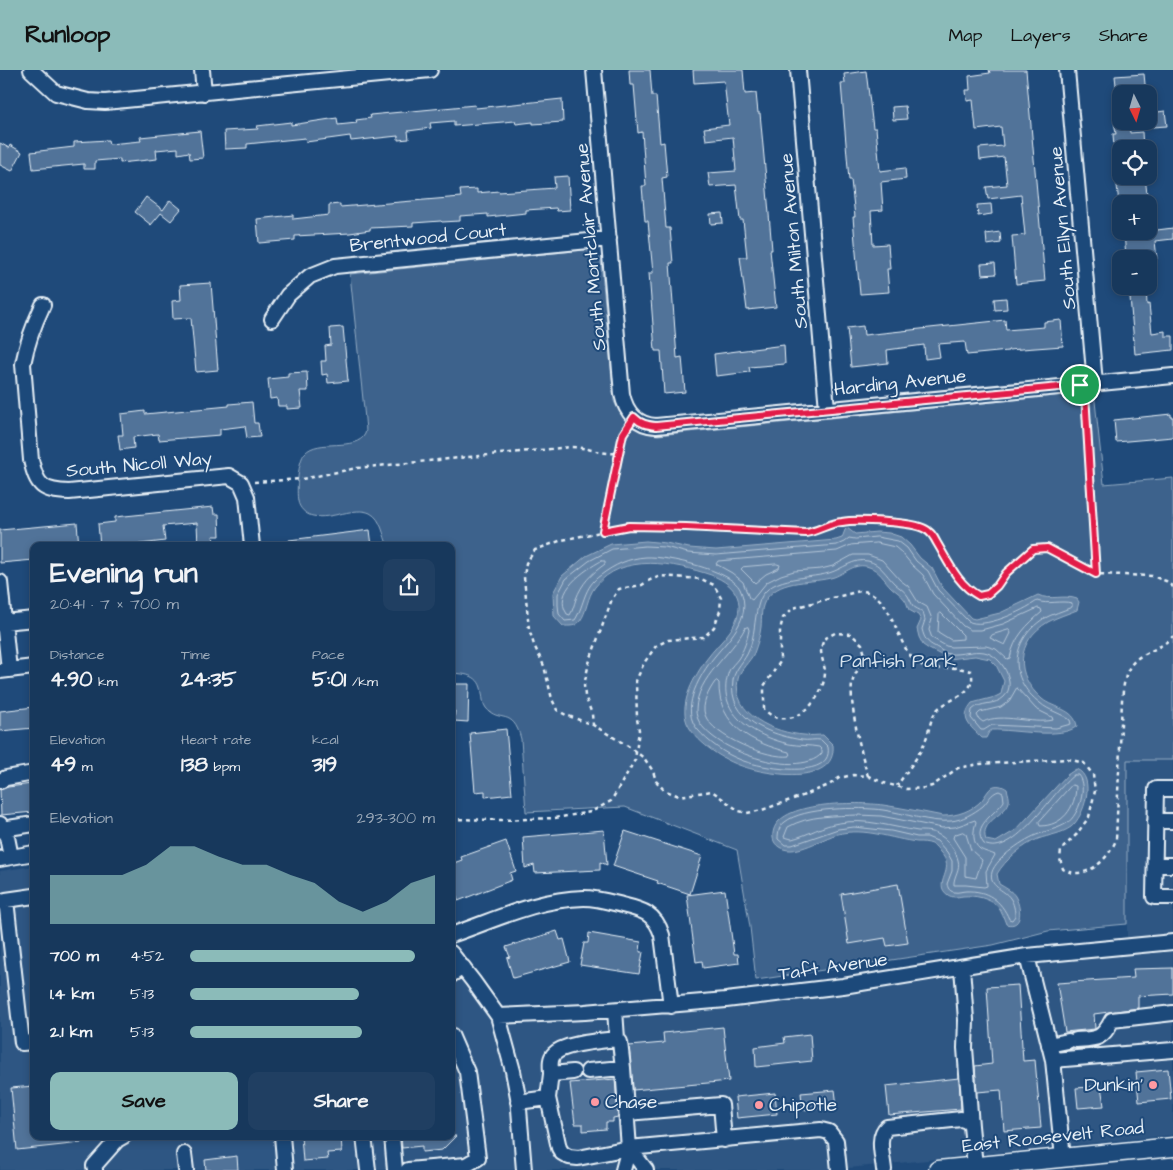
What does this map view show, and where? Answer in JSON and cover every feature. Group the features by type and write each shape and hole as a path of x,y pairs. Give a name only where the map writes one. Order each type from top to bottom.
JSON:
{"main road":[{"name":"East Roosevelt Road","path":"938,1170 1173,1147"}],"street":[{"path":"31,70 56,93 88,101 105,102 430,70"},
{"path":"202,70 204,93"},
{"name":"South Montclair Avenue","path":"594,70 622,394 627,410 634,417"},
{"name":"South Milton Avenue","path":"798,70 827,409"},
{"name":"South Ellyn Avenue","path":"1068,70 1095,383"},
{"name":"Brentwood Court","path":"272,319 288,295 310,276 335,266 609,239"},
{"name":"South Nicoll Way","path":"43,305 32,328 23,364 31,460 34,474 41,485 53,491 69,492 229,476 241,483"},
{"name":"Harding Avenue","path":"634,417 638,422 656,426 1173,376"},
{"path":"241,483 247,497 252,542"},
{"path":"0,582 4,622 5,671 30,668"},
{"path":"4,622 30,619"},
{"path":"0,782 6,778 30,774"},
{"path":"1173,789 1156,789 1154,897 1173,897"},
{"path":"1155,821 1173,821"},
{"path":"30,824 1,826 7,837 6,858 30,854"},
{"path":"1155,865 1173,865"},
{"path":"28,1043 6,900 30,897"},
{"path":"455,934 534,905 551,901 585,898 646,912 659,925 662,936 671,1006"},
{"name":"Taft Avenue","path":"498,1016 671,1006 805,991 1026,956 1173,942"},
{"path":"1026,956 1053,1060 1063,1158"},
{"path":"962,967 966,1020 965,1048 975,1166"},
{"path":"457,971 498,1016 513,1071 518,1102 524,1170"},
{"path":"615,1010 617,1038 620,1042 623,1068 629,1148 623,1170"},
{"path":"1050,1045 1099,1038 1107,1030 1112,1020 1173,1013"},
{"path":"617,1038 571,1046 554,1054 551,1060 548,1098 558,1148 562,1153 569,1157 578,1158 629,1148 821,1130 830,1132 836,1141 839,1170"},
{"path":"408,1170 466,1165 478,1158 467,1072 455,1044"},
{"path":"1053,1060 1173,1050"},
{"path":"588,1071 623,1068"},
{"path":"551,1074 573,1072"},
{"path":"518,1102 548,1098"},
{"path":"627,1113 721,1104 724,1140"},
{"path":"884,1170 881,1140 883,1130 887,1127 961,1119 967,1120 971,1126"},
{"path":"95,1170 94,1166 118,1140"},
{"path":"282,1140 285,1170"},
{"path":"364,1140 368,1170"},
{"path":"392,1140 395,1170"},
{"path":"629,1148 646,1170"},
{"path":"184,1154 186,1170"}],"path":[{"path":"1080,385 1085,394 1096,574"},
{"path":"603,531 623,434 634,417"},
{"path":"241,483 302,478 357,468 571,447 588,448 602,453 619,452"},
{"path":"1173,587 1166,581 1152,576 1096,574 1047,548 1033,549 1006,573 997,586 988,594 979,596 970,592 960,580 927,529 915,525 891,523 841,522 806,533 629,526 562,540 535,550 526,563 524,577 529,628 534,645 544,666 552,699 557,710 593,725 644,758 653,771 656,781 664,790 679,796 712,791 739,811 748,813 802,796 829,785 840,778 853,775 868,776 906,789 932,786 958,768 980,764 1068,759 1084,763 1093,775 1095,791 1089,817 1076,835 1061,850 1060,859 1063,869 1070,873 1081,874 1102,862 1111,852 1116,840 1122,700 1125,678 1131,664 1142,655 1155,650 1173,636"},
{"path":"455,818 502,820 555,818 591,812 611,801 635,760 640,730 637,719 636,681 644,662 656,646 668,640 704,637 714,627 720,611 721,598 714,585 701,579 661,576 642,585 619,589 612,598 589,663 584,686 593,725"},
{"path":"868,776 856,733 852,693 852,682 865,656 862,644 851,634 835,633 824,639 821,650 825,674 820,690 810,707 795,717 782,719 770,716 764,709 764,686 780,662 780,630 783,618 794,608 860,591 870,591 879,599 894,622 908,655 918,664 930,669 956,668 971,671 973,677 969,687 958,698 938,709 931,722 920,753 897,786"}],"shaded area":[{"path":"1127,760 1173,760 1173,938 1127,941"},
{"path":"30,867 30,1140 455,1140 455,969 492,1020 602,1019 714,1010 842,995 1060,958 1173,949 1173,1135 829,1170 0,1170 0,871"}],"green space":[{"name":"Panfish Park","path":"584,250 596,253 601,261 614,401 621,414 631,425 650,434 658,435 1094,392 1104,484 1173,478 1173,760 1127,760 1127,924 1048,931 993,945 756,980 750,927 737,850 625,807 526,812 521,739 518,729 510,719 491,713 486,708 481,687 476,679 467,675 455,673 455,542 387,542 377,519 370,513 357,511 320,517 305,513 299,504 297,496 298,476 305,453 319,446 354,442 360,439 366,432 350,274"}],"water":[{"path":"847,528 855,534 877,532 901,537 932,568 942,587 971,618 975,619 1000,613 1038,595 1077,599 1079,602 1077,610 1051,620 1037,630 1025,648 1022,659 1023,669 1033,690 1042,699 1068,712 1075,720 1077,726 1070,730 1049,733 992,730 986,738 982,738 968,722 966,714 972,703 1001,694 1004,681 996,665 990,659 975,656 949,659 923,645 917,629 921,620 918,615 909,610 903,598 879,573 873,568 864,566 855,567 834,577 789,584 773,592 763,605 760,634 754,653 738,679 738,692 741,703 757,720 780,730 793,733 823,735 833,745 831,759 823,768 811,773 780,774 739,765 709,748 696,736 687,723 685,707 693,681 706,660 730,631 738,613 739,604 734,590 720,579 697,571 666,564 634,565 619,569 606,576 595,587 580,621 576,624 563,626 554,616 553,593 562,576 586,556 611,544 646,541 716,550 836,540 842,538"},
{"path":"1076,769 1082,773 1086,780 1087,788 1084,806 1076,822 1063,831 1026,845 1010,858 997,874 999,884 1014,894 1019,905 1020,916 1016,923 1012,925 1006,924 998,907 986,899 972,896 952,897 948,895 942,886 946,870 945,859 932,844 907,841 878,834 848,832 802,848 787,850 777,845 773,838 778,822 789,814 803,809 856,803 898,807 948,816 959,814 974,807 991,788 1002,786 1007,789 1009,796 1007,807 989,823 985,833 986,840 996,842 1016,830 1067,775"}],"building":[{"path":"629,70 650,70 652,96 656,96 660,143 664,142 667,177 662,178 666,228 670,228 673,263 670,263 677,358 682,357 685,392 664,394 661,351 655,351 649,273 653,273 648,221 645,221 642,186 646,186 642,132 638,133 634,85 630,85"},
{"path":"693,70 743,70 745,94 756,93 758,113 760,113 776,307 747,310 740,257 747,257 743,220 740,220 736,185 710,187 708,173 736,171 733,137 706,140 704,128 729,125 724,81 694,83"},
{"path":"989,70 1026,70 1045,281 1016,284 1012,236 1025,235 1021,195 988,199 986,187 1007,185 1004,157 980,160 979,148 1003,146 1001,127 976,130 973,100 967,101 966,90 970,90 969,76 990,73"},
{"path":"866,71 873,128 876,128 880,171 905,168 906,179 881,182 883,210 871,211 873,245 888,244 890,269 887,269 889,292 860,294 853,217 855,217 851,180 849,180 841,83 845,83 844,74"},
{"path":"1144,74 1145,85 1116,85 1115,76"},
{"path":"562,99 563,122 516,124 515,121 454,126 454,121 430,123 431,128 408,131 409,139 398,140 398,136 351,141 350,136 306,142 305,138 247,144 247,148 225,149 224,131 258,129 257,126 291,122 291,125 337,118 338,125 357,123 356,120 371,118 370,115 475,105 476,108"},
{"path":"905,106 907,119 893,120 892,107"},
{"path":"1165,111 1167,126 1158,127 1158,112"},
{"path":"1115,130 1130,130 1130,133 1142,132 1142,140 1113,140 1113,134 1116,134"},
{"path":"200,131 203,158 190,159 189,152 178,154 178,148 156,150 157,159 120,163 120,159 95,161 95,169 84,169 84,164 33,169 31,152 74,147 74,142 108,140 109,144 141,141 140,137"},
{"path":"0,143 9,148 10,145 22,152 12,171 0,165"},
{"path":"568,176 570,210 557,211 556,208 526,210 526,213 488,217 488,214 460,216 460,221 413,223 413,226 370,228 370,230 350,233 295,236 295,240 259,243 257,219 293,215 293,219 329,215 329,205 340,204 340,207 461,197 460,190 477,189 477,193 555,188 554,177"},
{"path":"1117,185 1146,185 1147,195 1118,195"},
{"path":"146,197 163,210 170,200 181,209 171,221 161,213 151,225 135,212"},
{"path":"991,204 992,214 978,216 977,205"},
{"path":"722,213 723,223 711,224 710,214"},
{"path":"1173,228 1173,239 1155,241 1156,250 1125,250 1125,240 1157,240 1157,230"},
{"path":"1000,232 1001,243 987,245 986,234"},
{"path":"995,263 996,274 982,275 981,264"},
{"path":"211,283 218,370 196,372 191,318 173,319 172,301 181,300 180,285"},
{"path":"1130,295 1146,295 1152,333 1165,331 1165,336 1173,336 1173,350 1135,354"},
{"path":"1006,298 1007,309 995,310 994,299"},
{"path":"1005,320 1006,330 1044,327 1044,322 1061,320 1063,346 967,355 965,342 938,344 940,357 925,359 924,345 887,350 888,363 851,367 847,328 863,326 864,335"},
{"path":"343,327 348,381 328,383 327,374 322,375 321,361 326,361 325,346 331,345 330,328"},
{"path":"784,345 785,364 749,367 750,372 716,376 714,354"},
{"path":"307,372 308,391 300,391 302,408 287,409 287,406 278,406 277,398 270,399 268,379 288,377 288,373"},
{"path":"252,402 254,423 258,423 260,437 247,438 245,426 220,429 220,435 159,440 158,434 133,437 134,448 120,450 118,435 123,435 121,414 145,411 145,414"},
{"path":"1171,414 1171,417 1173,417 1173,437 1116,442 1114,420"},
{"path":"213,507 214,514 219,514 220,536 213,536 214,542 198,542 197,523 163,526 165,541 100,542 98,524 115,522 115,517"},
{"path":"77,523 79,542 30,542 30,560 0,563 0,530"},
{"path":"370,530 372,542 289,542 289,540"},
{"path":"455,684 469,684 468,722 455,721"},
{"path":"30,707 30,728 0,731 0,711"},
{"path":"506,729 512,794 485,797 485,791 475,792 470,733"},
{"path":"30,784 30,812 1,815 0,790"},
{"path":"604,830 607,865 600,862 600,870 535,873 534,865 525,868 523,837"},
{"path":"625,831 702,856 690,894 613,866"},
{"path":"506,841 516,871 510,873 512,880 458,901 457,896 455,897 455,863 462,860 461,857"},
{"path":"898,884 908,943 887,946 885,938 849,944 841,894"},
{"path":"725,890 734,954 738,954 739,963 703,968 702,961 696,962 687,895"},
{"path":"557,931 560,940 564,939 570,962 513,978 507,958 510,957 506,947"},
{"path":"589,933 641,942 640,952 643,952 639,974 580,965 584,943 588,943"},
{"path":"1173,968 1173,994 1138,996 1138,1008 1094,1014 1095,1029 1065,1032 1057,983 1134,978 1133,969"},
{"path":"1018,985 1023,1061 1035,1060 1041,1128 1004,1131 1001,1090 977,1092 975,1066 992,1064 987,987"},
{"path":"723,1027 729,1081 633,1090 629,1046 664,1043 663,1033"},
{"path":"810,1034 812,1061 756,1067 755,1047 785,1043 784,1037"},
{"name":"Dunkin'","path":"1168,1069 1171,1099 1139,1102 1136,1072"},
{"path":"959,1078 961,1109 889,1115 886,1086"},
{"name":"Chase","path":"615,1079 618,1117 613,1118 613,1122 606,1122 606,1129 583,1131 583,1124 575,1124 570,1083"},
{"path":"30,1086 30,1140 81,1140 81,1143 17,1150 11,1088"},
{"path":"1101,1086 1104,1106 1078,1108 1076,1088"},
{"path":"835,1090 837,1106 803,1110 801,1093"},
{"path":"775,1093 777,1114 737,1118 735,1097"},
{"path":"301,1140 341,1140 342,1152 327,1153 328,1159 303,1161"},
{"path":"401,1140 452,1140 442,1150 422,1152 422,1146 402,1148"},
{"path":"237,1156 238,1170 206,1170 205,1160"}],"place":[{"name":"Dunkin'","path":"1153,1085"},
{"name":"Chase","path":"595,1102"},
{"name":"Chipotle","path":"759,1105"}],"route":[{"path":"1080,385 1085,394 1096,574 1047,548 1033,549 1006,573 997,586 988,594 979,596 970,592 960,580 927,529 915,525 841,522 806,533 629,526 603,531 623,434 634,417 638,422 656,426 1080,385"}]}
